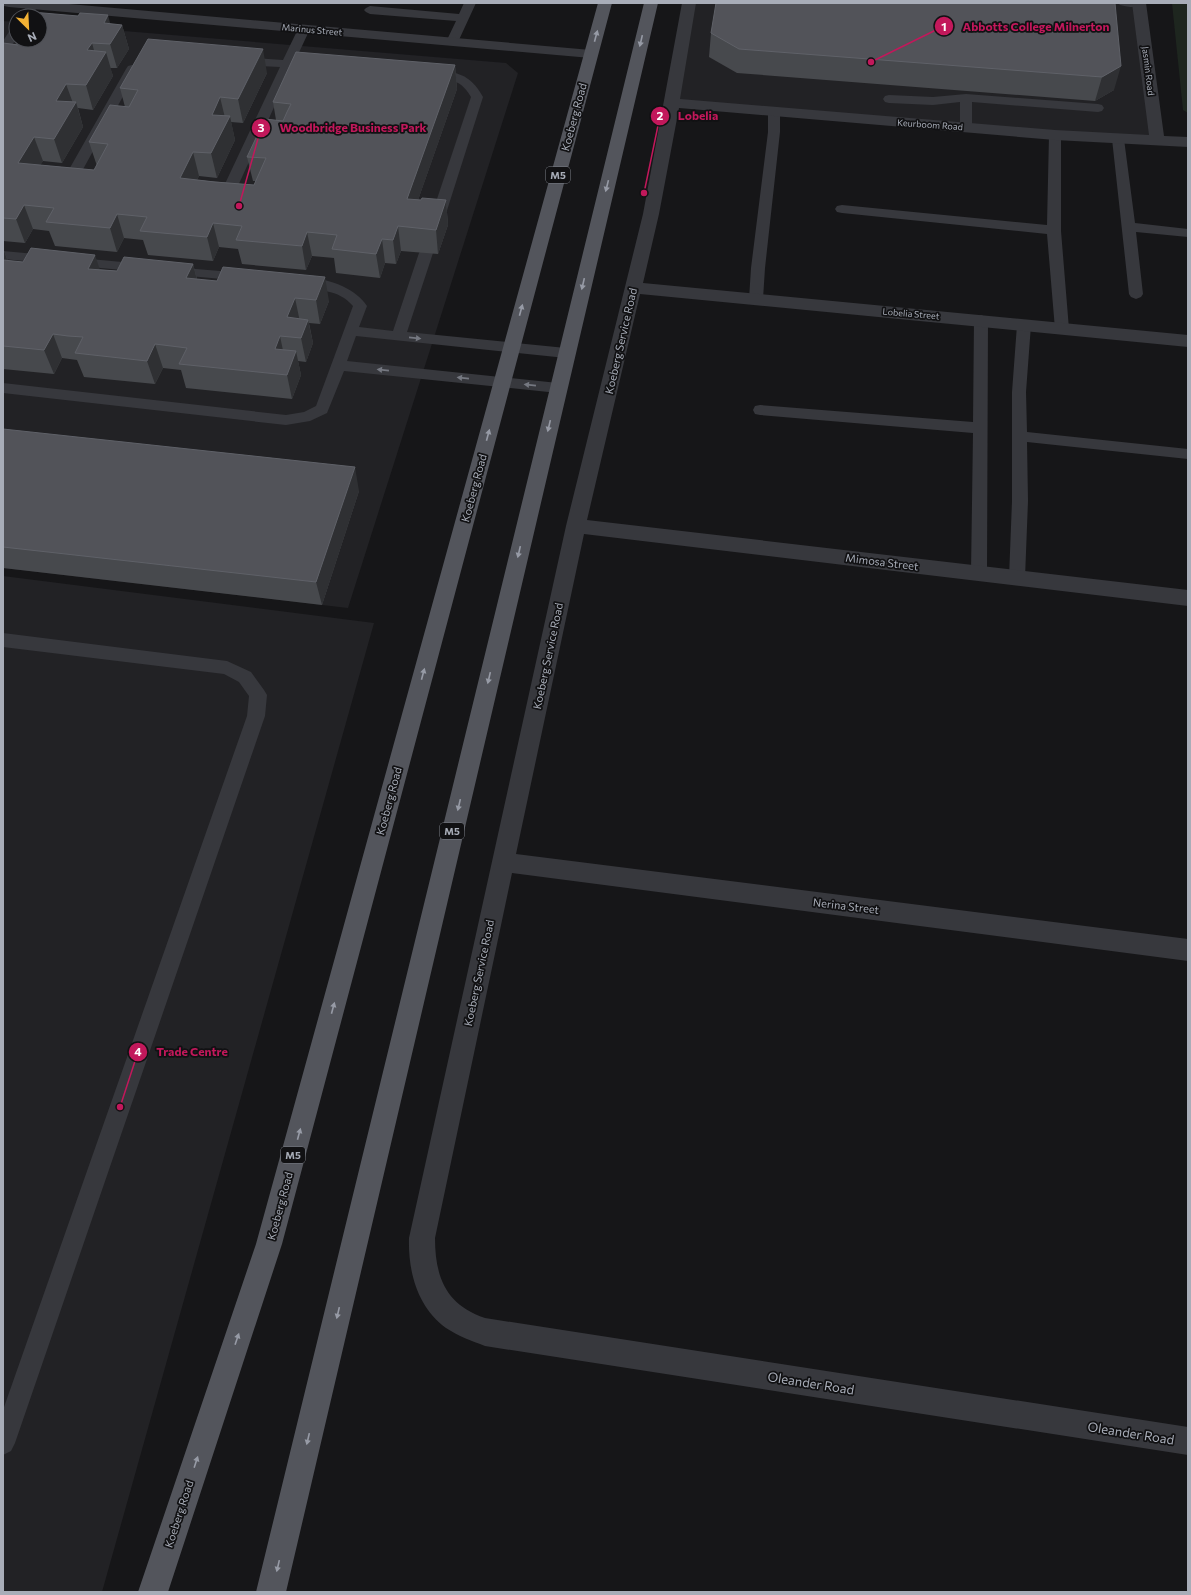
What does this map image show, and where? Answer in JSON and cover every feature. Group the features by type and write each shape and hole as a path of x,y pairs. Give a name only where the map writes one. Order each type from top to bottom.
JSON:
{"main road":[{"name":"Koeberg Road","path":"153,1592 270,1244 605,3"},
{"name":"M5","path":"271,1592 650,3"}],"street":[{"name":"Marinus Street","path":"9,3 31,8"},
{"name":"Koeberg Service Road","path":"442,1306 435,1298 426,1279 421,1259 422,1238 576,526 650,214 672,103 689,3"},
{"name":"Jasmin Road","path":"1134,3 1157,139"},
{"name":"Marinus Street","path":"48,9 304,29 591,54"},
{"name":"Keurboom Road","path":"672,103 1055,135 1157,139 1188,142"},
{"name":"Lobelia Street","path":"633,288 1188,341"},
{"name":"Mimosa Street","path":"576,526 1188,598"},
{"name":"Nerina Street","path":"504,862 1188,950"},
{"name":"Oleander Road","path":"442,1306 456,1320 475,1330 484,1332 1188,1441"}],"lane":[{"path":"452,42 470,3"},
{"path":"370,10 463,18"},
{"path":"230,188 304,29"},
{"path":"74,173 132,68 144,60"},
{"path":"225,60 327,67"},
{"path":"420,73 452,74 465,80 473,88 477,97 436,223"},
{"path":"966,98 966,128"},
{"path":"889,99 933,101 966,98 1098,108"},
{"path":"756,299 758,268 774,132 774,112"},
{"path":"1055,135 1056,156 1054,230 1058,299 1062,329"},
{"path":"1118,138 1136,294"},
{"path":"842,209 1054,230"},
{"path":"1129,227 1188,233"},
{"path":"398,336 426,253"},
{"path":"3,255 254,278"},
{"path":"3,388 286,420 304,418 315,414 322,409 360,306 355,298 342,290 324,285 293,282"},
{"path":"979,573 981,428 980,320"},
{"path":"1017,578 1020,500 1018,436 1019,392 1024,325"},
{"path":"350,332 566,353"},
{"path":"338,365 558,388"},
{"path":"760,410 981,428"},
{"path":"1018,436 1188,454"},
{"path":"3,640 226,668 245,677 258,694 256,716 3,1443"}],"shaded area":[{"path":"689,3 1139,3 1157,139 672,103"},
{"path":"1172,3 1188,3 1188,113 1183,110"},
{"path":"3,21 8,21 8,48 48,48 48,25 506,63 518,73 348,608 3,568"},
{"path":"3,576 374,623 102,1592 3,1592"}],"building":[{"path":"716,3 1115,3 1121,66 1102,77 739,49 711,33"},
{"path":"48,13 78,16 80,13 108,15 104,23 122,25 110,44 92,43 87,50 106,52 86,85 66,84 56,101 76,102 54,139 34,137 18,163 94,170 108,144 89,142 110,105 129,107 138,90 120,88 148,39 263,49 238,99 220,97 212,115 230,116 211,153 193,152 180,178 254,185 266,158 247,157 265,119 283,121 291,104 273,102 296,52 455,65 407,199 421,200 422,198 446,200 436,230 398,226 393,240 382,239 376,254 332,249 337,235 307,232 302,246 236,240 242,226 213,223 207,237 140,231 147,217 117,214 110,228 46,222 54,208 24,205 16,219 3,218 3,43 8,44 8,48 48,48"},
{"path":"31,248 95,255 88,269 117,271 124,257 193,264 186,278 217,281 223,267 325,277 316,300 295,298 287,317 308,320 301,338 280,336 275,349 296,351 287,375 179,364 187,348 155,344 147,361 75,353 83,337 53,334 44,350 3,346 3,260 23,262"},
{"path":"3,429 355,467 316,582 3,547"}],"place":[{"name":"Abbotts College Milnerton","path":"871,62"},
{"name":"Lobelia","path":"644,193"},
{"name":"Woodbridge Business Park","path":"239,206"},
{"name":"Trade Centre","path":"120,1107"}]}
